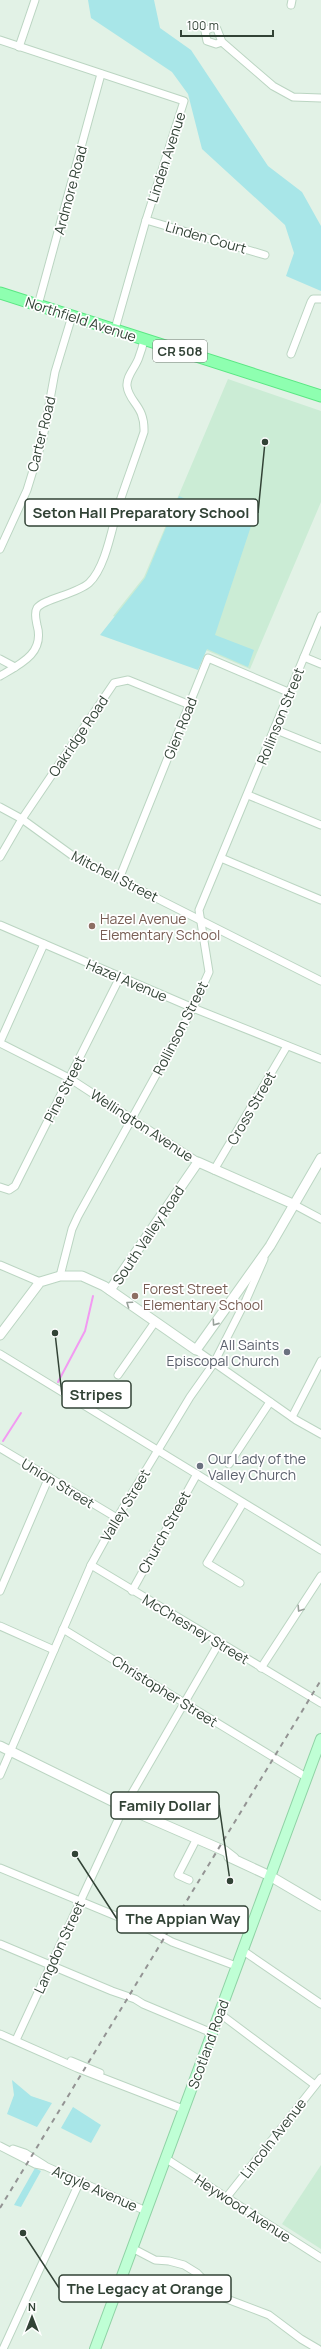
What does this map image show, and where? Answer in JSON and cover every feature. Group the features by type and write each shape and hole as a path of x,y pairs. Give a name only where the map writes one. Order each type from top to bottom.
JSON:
{"main road":[{"name":"Northfield Avenue","path":"0,294 115,329 321,396"},
{"name":"Scotland Road","path":"95,2349 321,1739"}],"street":[{"path":"19,47 35,0"},
{"name":"Linden Avenue","path":"0,40 184,101 146,220 115,329"},
{"path":"222,42 266,81 282,92 294,97 321,98"},
{"name":"Ardmore Road","path":"38,305 101,74"},
{"name":"Linden Court","path":"146,220 265,255"},
{"path":"291,354 311,302 313,299 321,299"},
{"name":"Carter Road","path":"0,549 27,490 43,438 55,372 72,316"},
{"path":"0,676 34,653 38,644 39,632 35,618 36,610 39,605 67,596 88,584 101,563 144,432 143,417 128,390 127,384 140,356 144,339"},
{"name":"Rollinson Street","path":"60,1276 72,1229 193,1008 209,972 199,910 248,795 288,692 321,616"},
{"path":"304,657 321,664"},
{"name":"Glen Road","path":"119,879 208,658 288,692"},
{"path":"0,659 15,667"},
{"name":"Oakridge Road","path":"0,857 22,819 114,683 128,680 190,705"},
{"path":"274,728 321,748"},
{"path":"248,795 321,825"},
{"name":"Mitchell Street","path":"0,807 22,819 73,856 321,981"},
{"path":"221,858 321,900"},
{"name":"Hazel Avenue","path":"0,925 193,1008 321,1059"},
{"path":"0,1043 44,944"},
{"name":"Pine Street","path":"0,1188 9,1190 15,1186 120,977"},
{"name":"Wellington Avenue","path":"0,1043 69,1078 198,1162"},
{"name":"Cross Street","path":"214,1170 287,1046"},
{"name":"Valley Street","path":"196,1350 270,1246 321,1158"},
{"path":"198,1162 294,1204 321,1219"},
{"name":"South Valley Road","path":"40,1282 60,1276 82,1276 110,1290 198,1162"},
{"name":"Valley Street","path":"0,1775 91,1565 117,1518 214,1363 246,1300 270,1246"},
{"path":"0,1265 40,1282 0,1335"},
{"path":"110,1290 270,1402 321,1434"},
{"path":"118,1375 155,1322"},
{"path":"0,1354 321,1550"},
{"path":"292,1417 321,1361"},
{"path":"229,1464 270,1402"},
{"name":"Union Street","path":"0,1448 117,1518"},
{"name":"Church Street","path":"132,1590 197,1474"},
{"path":"0,1591 49,1477"},
{"path":"240,1583 207,1563 243,1503"},
{"name":"McChesney Street","path":"91,1565 302,1693 321,1703"},
{"path":"261,1668 321,1576"},
{"path":"0,1626 54,1650"},
{"name":"Christopher Street","path":"63,1629 184,1704 266,1753 270,1753 306,1777"},
{"name":"Langdon Street","path":"16,2040 124,1807 219,1643"},
{"name":"McChesney Street","path":"302,1693 304,1696 321,1706"},
{"path":"0,1746 124,1807 209,1846 225,1851 234,1858 270,1876 321,1906"},
{"path":"188,1880 178,1875 196,1840"},
{"path":"0,1868 150,1930 160,1932 190,1947 236,1966"},
{"path":"0,1944 112,1991 129,1996 143,2004 212,2033"},
{"path":"242,1950 321,2004"},
{"path":"219,2013 315,2085"},
{"path":"0,2034 61,2059 79,2063 107,2078 183,2110"},
{"name":"Lincoln Avenue","path":"226,2198 321,2078"},
{"name":"Argyle Avenue","path":"1,2146 25,2153 45,2166 146,2211"},
{"name":"Heywood Avenue","path":"165,2158 321,2258"},
{"path":"3,2349 80,2181"},
{"path":"132,2248 148,2258 184,2265 197,2273 219,2296 269,2315 301,2339 318,2349"}],"shaded area":[{"path":"88,0 154,0 160,28 191,50 268,166 302,192 321,226 321,291 286,276 294,253 285,225 202,149 188,94 172,72 91,18"},
{"path":"228,379 321,411 321,502 250,669 208,651 113,616 144,577"},
{"path":"179,496 213,511 228,510 253,520 215,635 254,650 248,667 207,649 198,670 100,635 145,578"},
{"path":"12,2080 31,2096 52,2103 37,2127 7,2114 14,2095"},
{"path":"73,2107 101,2125 91,2143 61,2128"},
{"path":"321,2165 321,2249 282,2224"},
{"path":"35,2168 41,2171 21,2207 14,2205"}],"waterway":[{"path":"58,1382 85,1331 93,1296"},
{"path":"3,1441 21,1413"}],"railway":[{"path":"0,2208 321,1680"}],"place":[{"name":"Seton Hall Preparatory School","path":"265,442"},
{"name":"Hazel Avenue Elementary School","path":"92,926"},
{"name":"Forest Street Elementary School","path":"135,1296"},
{"name":"Stripes","path":"55,1333"},
{"name":"All Saints Episcopal Church","path":"287,1352"},
{"name":"Our Lady of the Valley Church","path":"200,1466"},
{"name":"The Appian Way","path":"75,1854"},
{"name":"Family Dollar","path":"230,1881"},
{"name":"The Legacy at Orange","path":"23,2233"}]}
